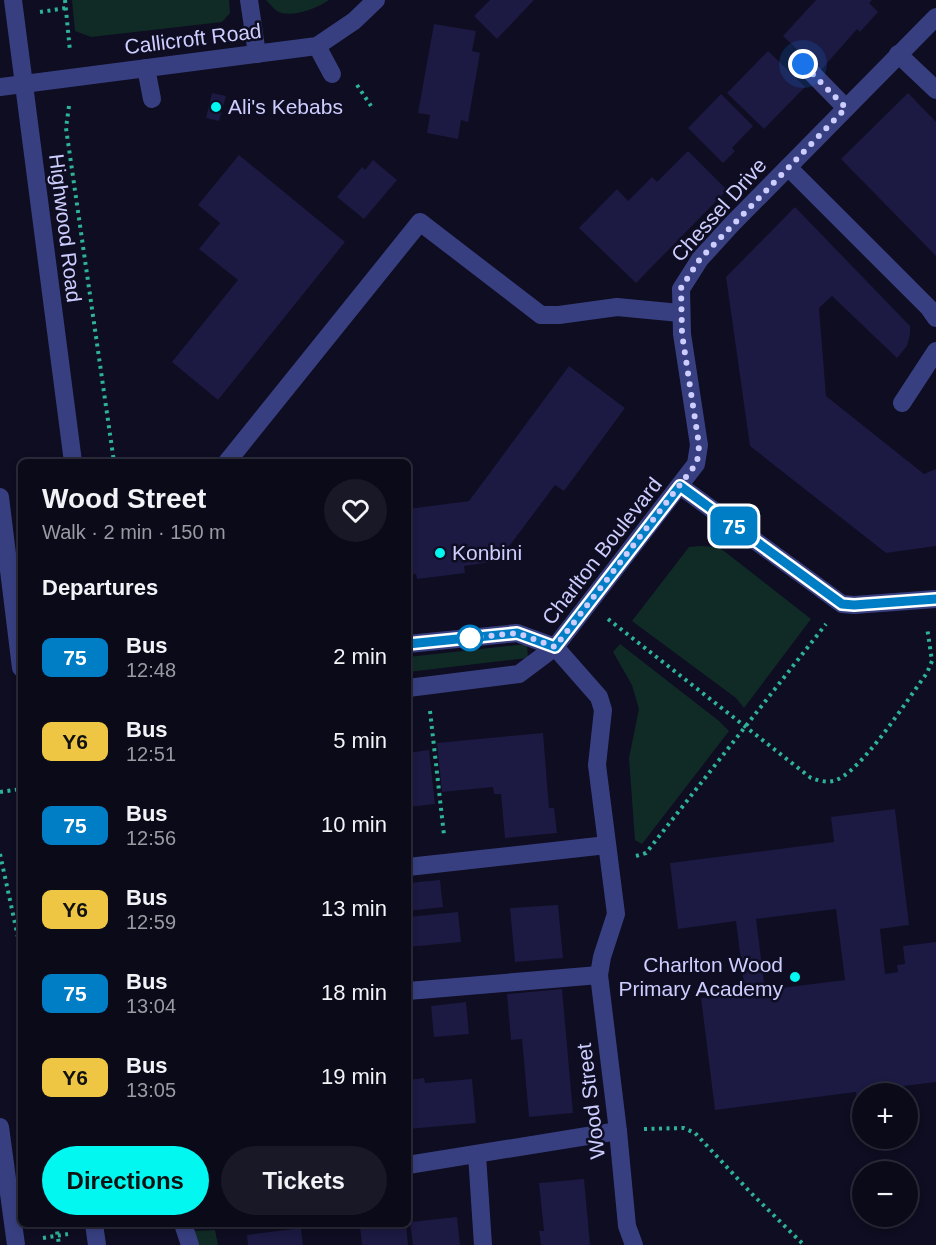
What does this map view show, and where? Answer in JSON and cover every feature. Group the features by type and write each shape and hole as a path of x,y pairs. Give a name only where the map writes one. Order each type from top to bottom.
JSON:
{"street":[{"name":"Highwood Road","path":"13,0 73,459"},
{"path":"249,0 256,54"},
{"name":"Callicroft Road","path":"0,87 317,46 354,21 376,0"},
{"name":"Chessel Drive","path":"680,486 696,464 699,445 680,313 681,288 700,259 788,166 936,17"},
{"path":"317,46 332,74"},
{"path":"898,54 936,90"},
{"path":"803,64 846,108"},
{"path":"146,68 152,99"},
{"path":"788,166 929,308 936,318"},
{"path":"229,459 420,222 541,315 559,315 617,307 680,313"},
{"path":"902,402 936,351"},
{"name":"Charlton Boulevard","path":"411,688 519,674 555,647 680,486 842,604"},
{"path":"0,497 18,644"},
{"path":"842,604 929,599"},
{"name":"Charlton Boulevard","path":"411,644 517,633 555,647"},
{"name":"Wood Street","path":"555,647 599,697 603,710 597,765 616,914 602,957 599,975 627,1226 634,1245"},
{"path":"411,867 607,845"},
{"path":"411,991 599,975"},
{"path":"0,1127 16,1245"},
{"path":"411,1166 618,1131"},
{"path":"477,1155 483,1245"},
{"path":"94,1227 97,1245"},
{"path":"184,1227 190,1245"}],"path":[{"path":"65,0 73,78 66,128 114,459"},
{"path":"589,604 811,778 823,782 834,781 849,773 864,757 927,673 932,661 929,599"},
{"path":"610,865 646,853 842,604"},
{"path":"427,686 447,863"},
{"path":"0,792 18,789"},
{"path":"0,854 18,936"},
{"path":"618,1131 666,1127 684,1128 696,1133 804,1245"},
{"path":"56,1227 59,1245"}],"green space":[{"path":"72,0 229,0 230,13 222,22 91,37 75,31"},
{"path":"266,0 329,0 311,9 289,14 277,11"},
{"path":"689,547 716,547 724,551 811,619 744,708 736,698 632,621"},
{"path":"527,644 528,658 411,672 411,657"},
{"path":"620,644 729,731 642,844 635,840 629,758 639,709 632,685 613,652"},
{"path":"215,1230 218,1245 194,1245 190,1231"}],"building":[{"path":"490,0 534,0 497,39 474,16"},
{"path":"816,0 872,0 869,3 878,12 860,32 857,29 820,71 783,36"},
{"path":"434,24 476,31 472,51 480,53 468,122 461,120 458,139 427,133 430,115 418,113"},
{"path":"768,51 805,87 764,129 727,93"},
{"name":"Ali's Kebabs","path":"212,93 226,96 219,121 206,118"},
{"path":"908,93 936,122 936,256 841,159"},
{"path":"721,94 753,126 732,148 735,151 723,163 688,128"},
{"path":"688,151 727,190 636,283 579,228 617,189 628,201 652,177 657,182"},
{"path":"239,155 345,242 218,400 172,362 238,280 199,249 220,223 198,205"},
{"path":"373,160 397,180 364,219 337,197 362,167 365,170"},
{"path":"795,207 910,326 907,346 897,358 832,296 819,308 826,396 924,474 936,469 936,546 886,553 750,446 726,277"},
{"path":"569,366 625,408 564,491 555,485 498,561 464,566 465,573 417,579 416,574 411,575 411,509 469,501"},
{"path":"543,733 549,808 554,808 557,833 505,838 501,794 494,794 493,787 442,792 437,743"},
{"path":"429,750 435,804 411,807 411,753"},
{"path":"895,809 909,925 880,929 885,974 898,972 897,965 905,964 903,946 936,942 936,1082 918,1084 852,1083 852,1093 715,1110 701,998 745,993 736,921 678,929 670,863 834,842 831,817","holes":["836,909 845,980 765,990 756,919"]},
{"path":"440,880 443,907 411,911 411,883"},
{"path":"558,905 563,958 515,962 510,908"},
{"path":"458,912 461,942 411,947 411,917"},
{"path":"562,989 573,1113 529,1117 522,1039 511,1040 507,994"},
{"path":"466,1002 469,1034 434,1037 431,1006"},
{"path":"424,1078 425,1083 472,1079 476,1123 411,1129 411,1080"},
{"path":"584,1179 590,1245 541,1245 539,1231 544,1231 539,1183"},
{"path":"457,1217 460,1245 413,1245 411,1222"},
{"path":"360,1227 406,1227 408,1245 362,1245"},
{"path":"301,1228 303,1245 248,1245 247,1235"}],"bus line":[{"name":"75","path":"411,644 517,633 555,647 680,486 842,604 936,599"}],"place":[{"name":"Ali's Kebabs","path":"216,107"},
{"name":"Konbini","path":"440,553"},
{"name":"Charlton Wood Primary Academy","path":"795,977"}],"route":[{"path":"470,638 517,633 555,647 696,464 699,445 682,334 681,288 700,259 732,224 846,108 803,64"}]}
